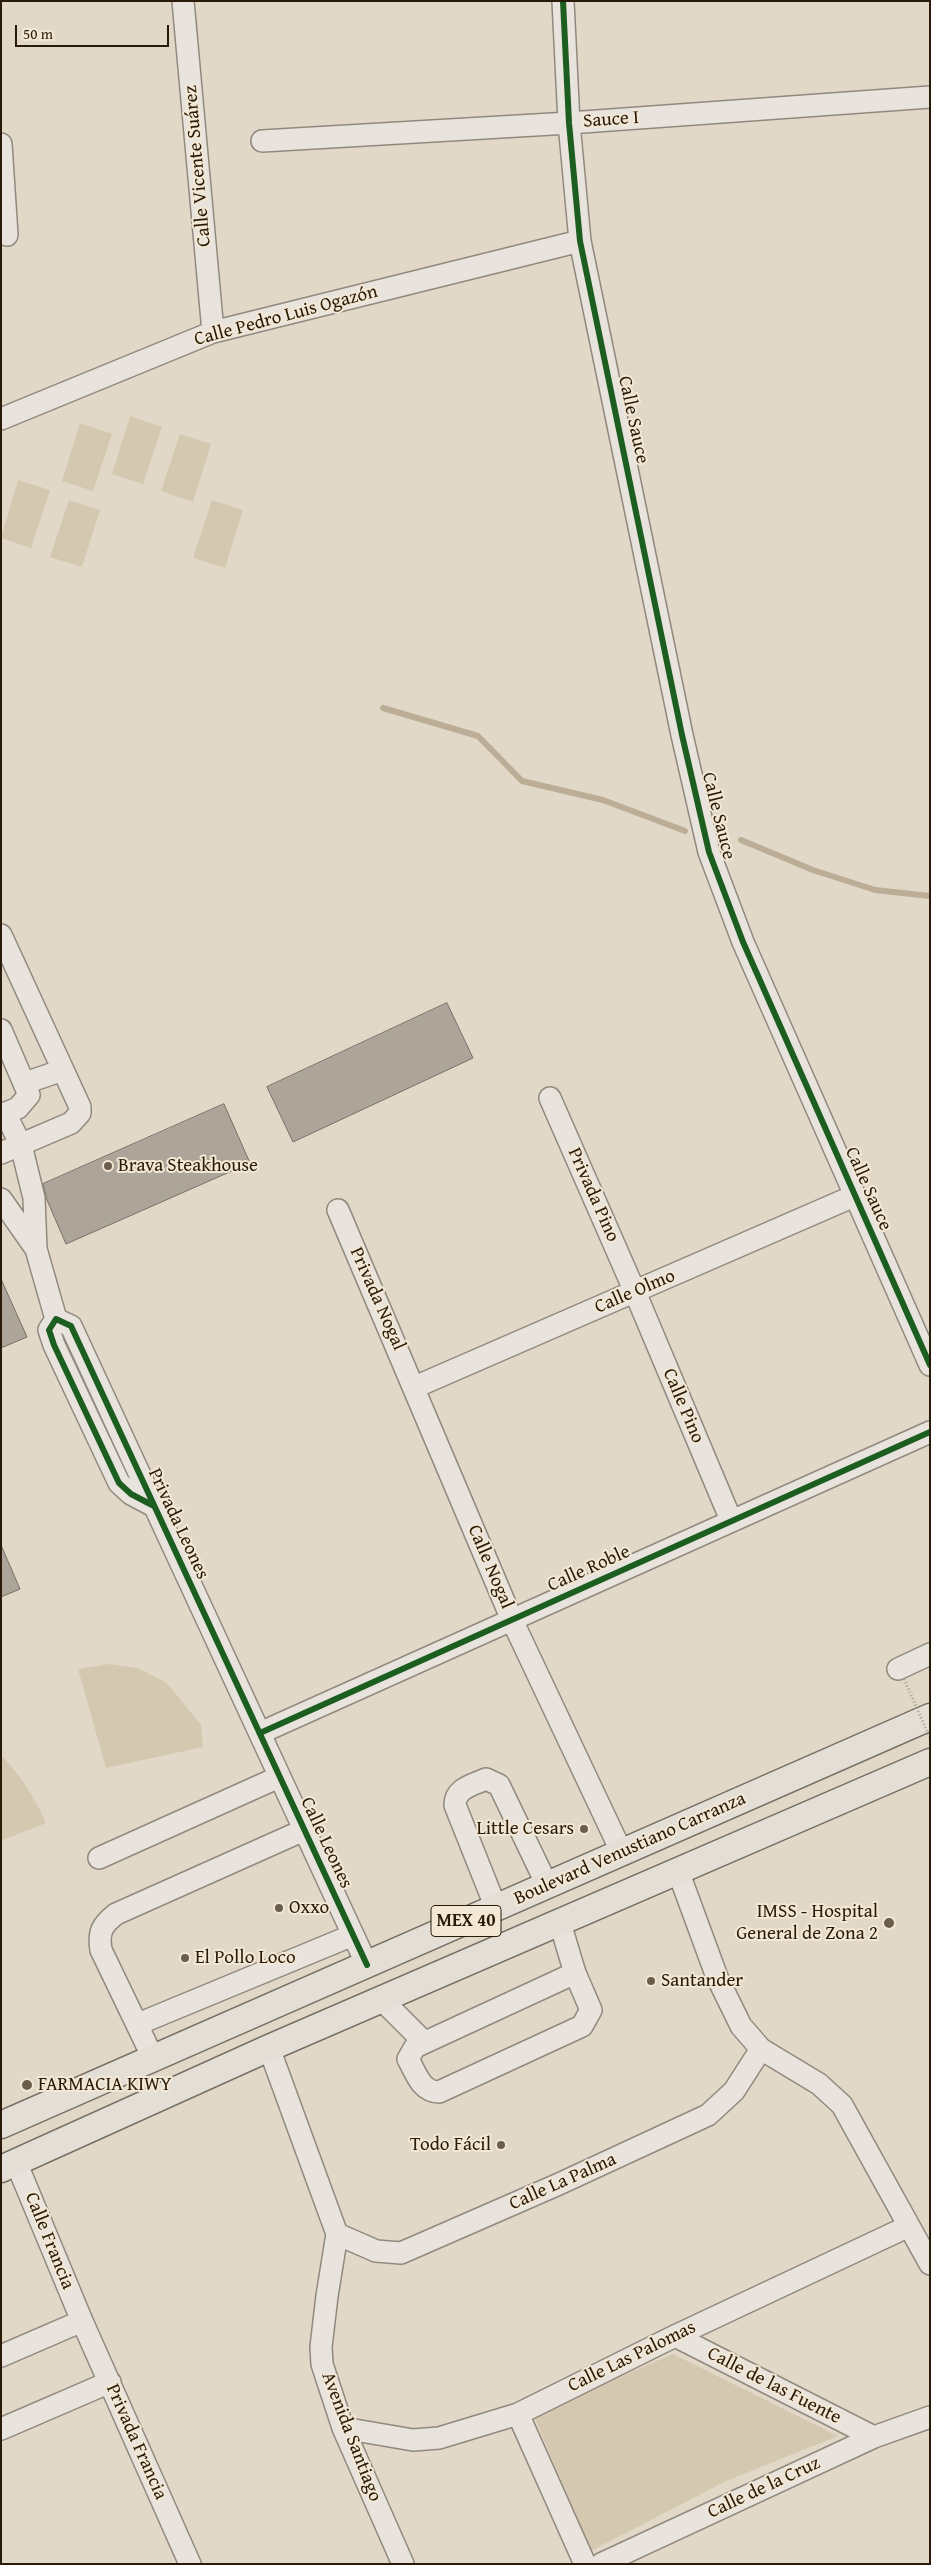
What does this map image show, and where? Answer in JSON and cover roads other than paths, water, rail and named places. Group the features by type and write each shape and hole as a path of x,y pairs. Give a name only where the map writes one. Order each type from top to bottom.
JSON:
{"main road":[{"name":"Boulevard Venustiano Carranza","path":"1,2125 930,1716"},
{"name":"Boulevard Venustiano Carranza","path":"9,2165 269,2048 930,1762"}],"street":[{"name":"Calle Vicente Suárez","path":"183,1 213,332"},
{"name":"Calle Sauce","path":"563,1 568,123 580,241 682,735 710,852 744,942 854,1196 930,1365"},
{"name":"Sauce I","path":"262,141 568,123 930,97"},
{"path":"1,144 7,236"},
{"name":"Calle Pedro Luis Ogazón","path":"1,419 213,332 580,241"},
{"path":"1,935 80,1107 80,1114 71,1123 11,1149"},
{"path":"1,1030 29,1095 26,1102 3,1114 11,1149 34,1198 36,1249"},
{"path":"25,1083 62,1070"},
{"name":"Privada Pino","path":"550,1098 635,1292"},
{"name":"Calle Olmo","path":"415,1387 854,1196"},
{"path":"1,1199 36,1249"},
{"name":"Privada Nogal","path":"338,1210 415,1387"},
{"name":"Privada Leones","path":"36,1249 64,1322 260,1733"},
{"name":"Calle Pino","path":"635,1292 731,1520"},
{"name":"Calle Nogal","path":"415,1387 512,1620 622,1853"},
{"name":"Calle Roble","path":"260,1733 930,1432"},
{"path":"901,1674 930,1654"},
{"name":"Calle Leones","path":"260,1733 367,1964"},
{"path":"99,1858 279,1777"},
{"path":"496,1908 455,1805 458,1794 462,1790 486,1779 499,1785 547,1885"},
{"path":"153,2058 101,1950 99,1935 105,1923 116,1914 304,1830"},
{"path":"678,1871 717,1977 730,2008 741,2026 761,2049 819,2084 842,2106 930,2264"},
{"path":"560,1923 575,1973 590,2010 582,2026 439,2092 433,2092 424,2086 408,2059 415,2047 575,1973"},
{"path":"138,2024 353,1935"},
{"path":"382,2000 424,2042"},
{"name":"Avenida Santiago","path":"269,2048 337,2234 321,2347 322,2364 344,2428 403,2564"},
{"name":"Calle La Palma","path":"337,2234 376,2251 401,2253 560,2184 708,2115 734,2091 761,2049"},
{"name":"Calle Francia","path":"9,2165 82,2321"},
{"name":"Calle Las Palomas","path":"344,2428 413,2440 439,2438 518,2414 675,2336 909,2226"},
{"path":"3,2350 82,2321"},
{"name":"Privada Francia","path":"82,2321 190,2564"},
{"name":"Calle de las Fuente","path":"675,2336 874,2437"},
{"path":"1,2428 110,2382"},
{"path":"518,2414 585,2564"},
{"name":"Calle de la Cruz","path":"601,2564 874,2437 930,2417"}],"waterway":[{"path":"383,708 478,736 522,781 603,800 685,831"},
{"path":"741,840 813,870 875,890 930,896"}],"place":[{"name":"Brava Steakhouse","path":"108,1166"},
{"name":"Little Cesars","path":"584,1829"},
{"name":"Oxxo","path":"279,1908"},
{"name":"IMSS - Hospital General de Zona 2","path":"889,1923"},
{"name":"El Pollo Loco","path":"185,1958"},
{"name":"Santander","path":"651,1981"},
{"name":"FARMACIA KIWY","path":"27,2085"},
{"name":"Todo Fácil","path":"501,2145"}]}
